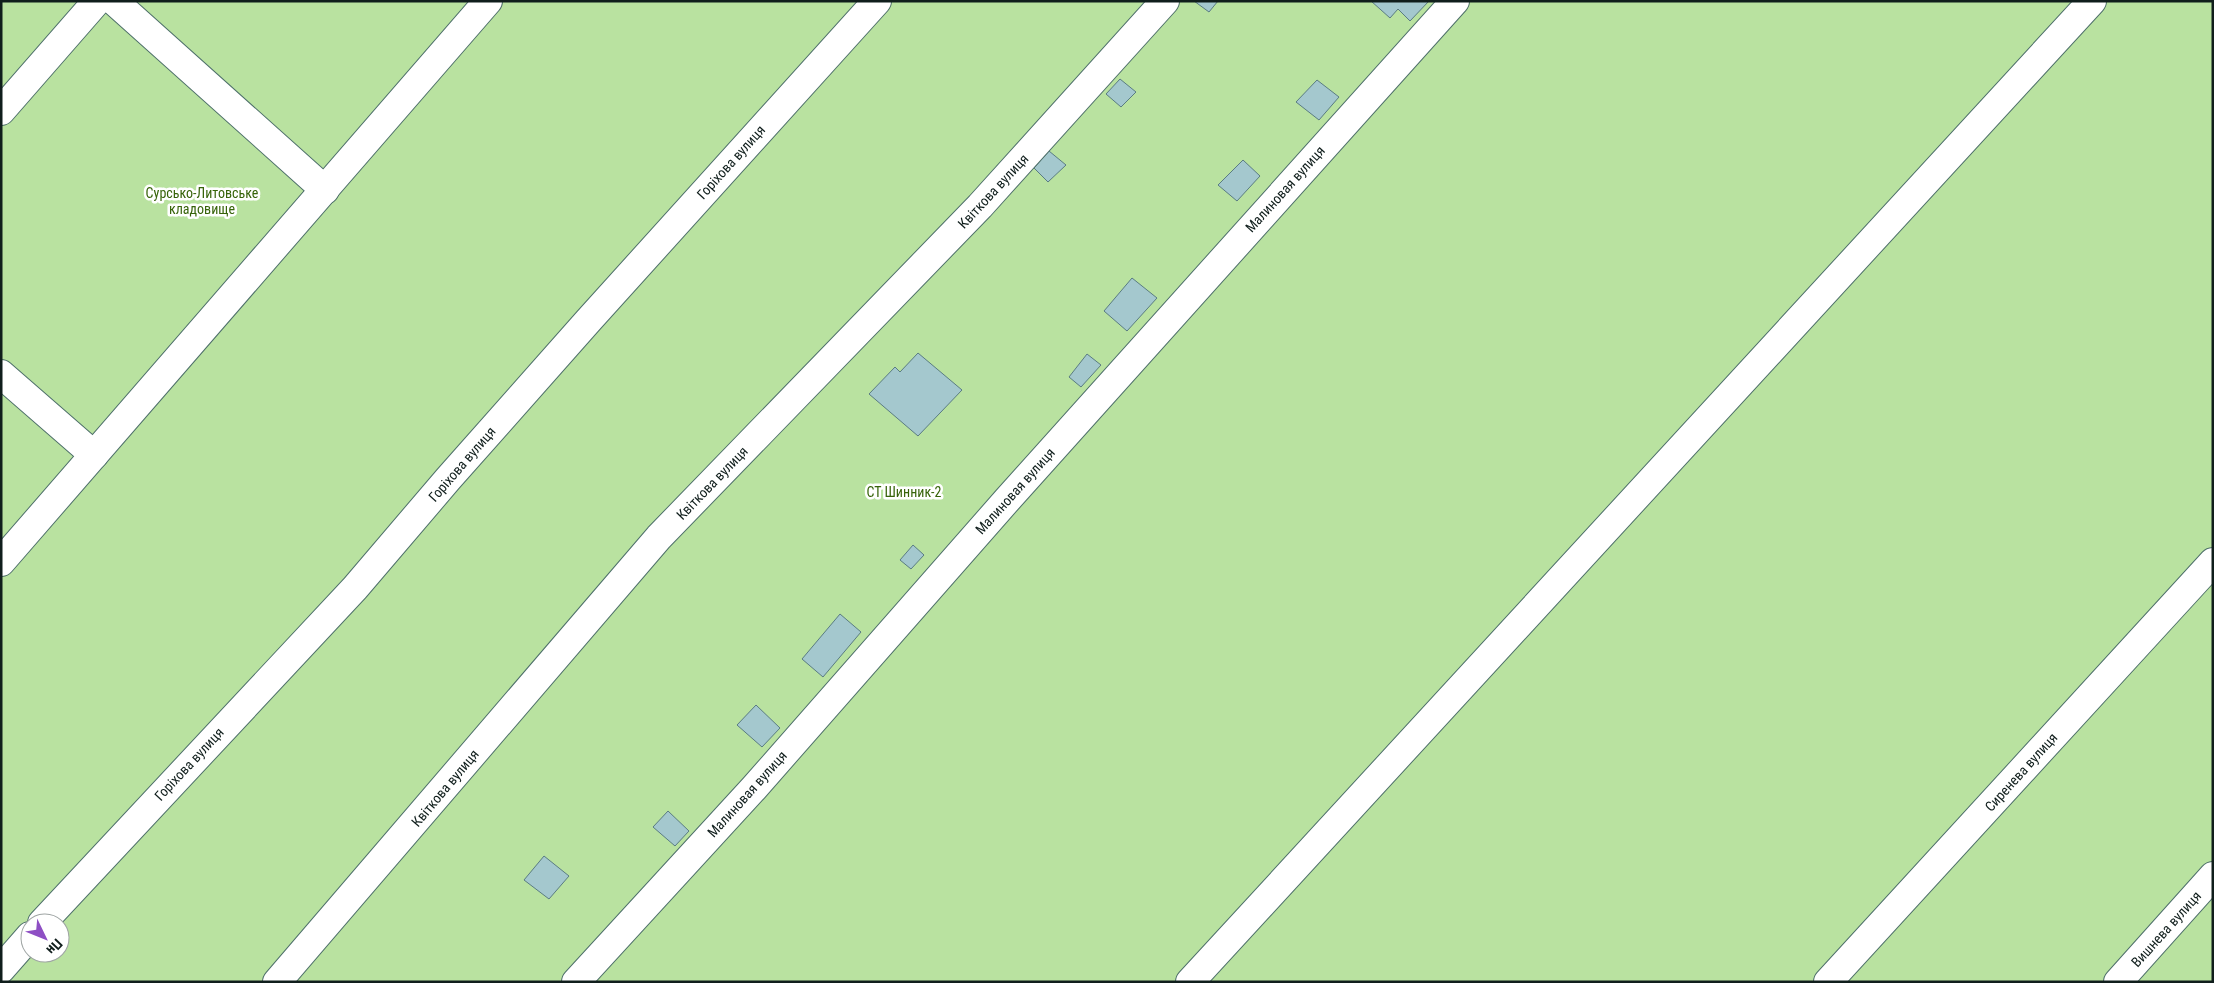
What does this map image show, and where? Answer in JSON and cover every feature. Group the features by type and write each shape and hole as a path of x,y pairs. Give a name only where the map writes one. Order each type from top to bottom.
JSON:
{"street":[{"path":"1,111 97,1"},
{"path":"114,1 325,190"},
{"path":"1,562 488,1"},
{"name":"Горіхова вулиця","path":"51,913 355,588 448,479 588,321 877,1"},
{"name":"Квіткова вулиця","path":"277,982 659,537 980,206 1165,1"},
{"name":"Малиновая вулиця","path":"576,982 754,788 1007,500 1455,1"},
{"path":"1190,982 2092,1"},
{"path":"1,374 94,455"},
{"name":"Сиренева вулиця","path":"1828,982 2213,562"},
{"name":"Вишнева вулиця","path":"2118,982 2213,876"},
{"path":"1,969 20,947"}],"green space":[{"name":"СТ Шинник-2","path":"1,1 2213,1 2213,982 1,982"}],"building":[{"path":"1194,1 1218,1 1209,12"},
{"path":"1371,1 1429,1 1410,21 1398,9 1390,18"},
{"path":"1120,79 1136,92 1121,107 1106,94"},
{"path":"1317,80 1339,97 1319,120 1296,102"},
{"path":"1049,151 1066,165 1048,182 1034,168"},
{"path":"1243,160 1260,176 1237,201 1218,185"},
{"path":"1132,278 1157,298 1127,331 1104,311"},
{"path":"918,353 962,390 918,436 869,394 895,367 900,372"},
{"path":"1087,354 1101,365 1081,387 1069,377"},
{"path":"913,545 924,555 911,569 900,560"},
{"path":"840,614 861,632 823,677 802,659"},
{"path":"756,705 780,728 762,747 737,725"},
{"path":"668,811 689,831 675,846 653,827"},
{"path":"544,856 569,876 549,899 524,880"}],"park label":[{"name":"Сурсько-Литовське кладовище","path":"202,202"}]}
